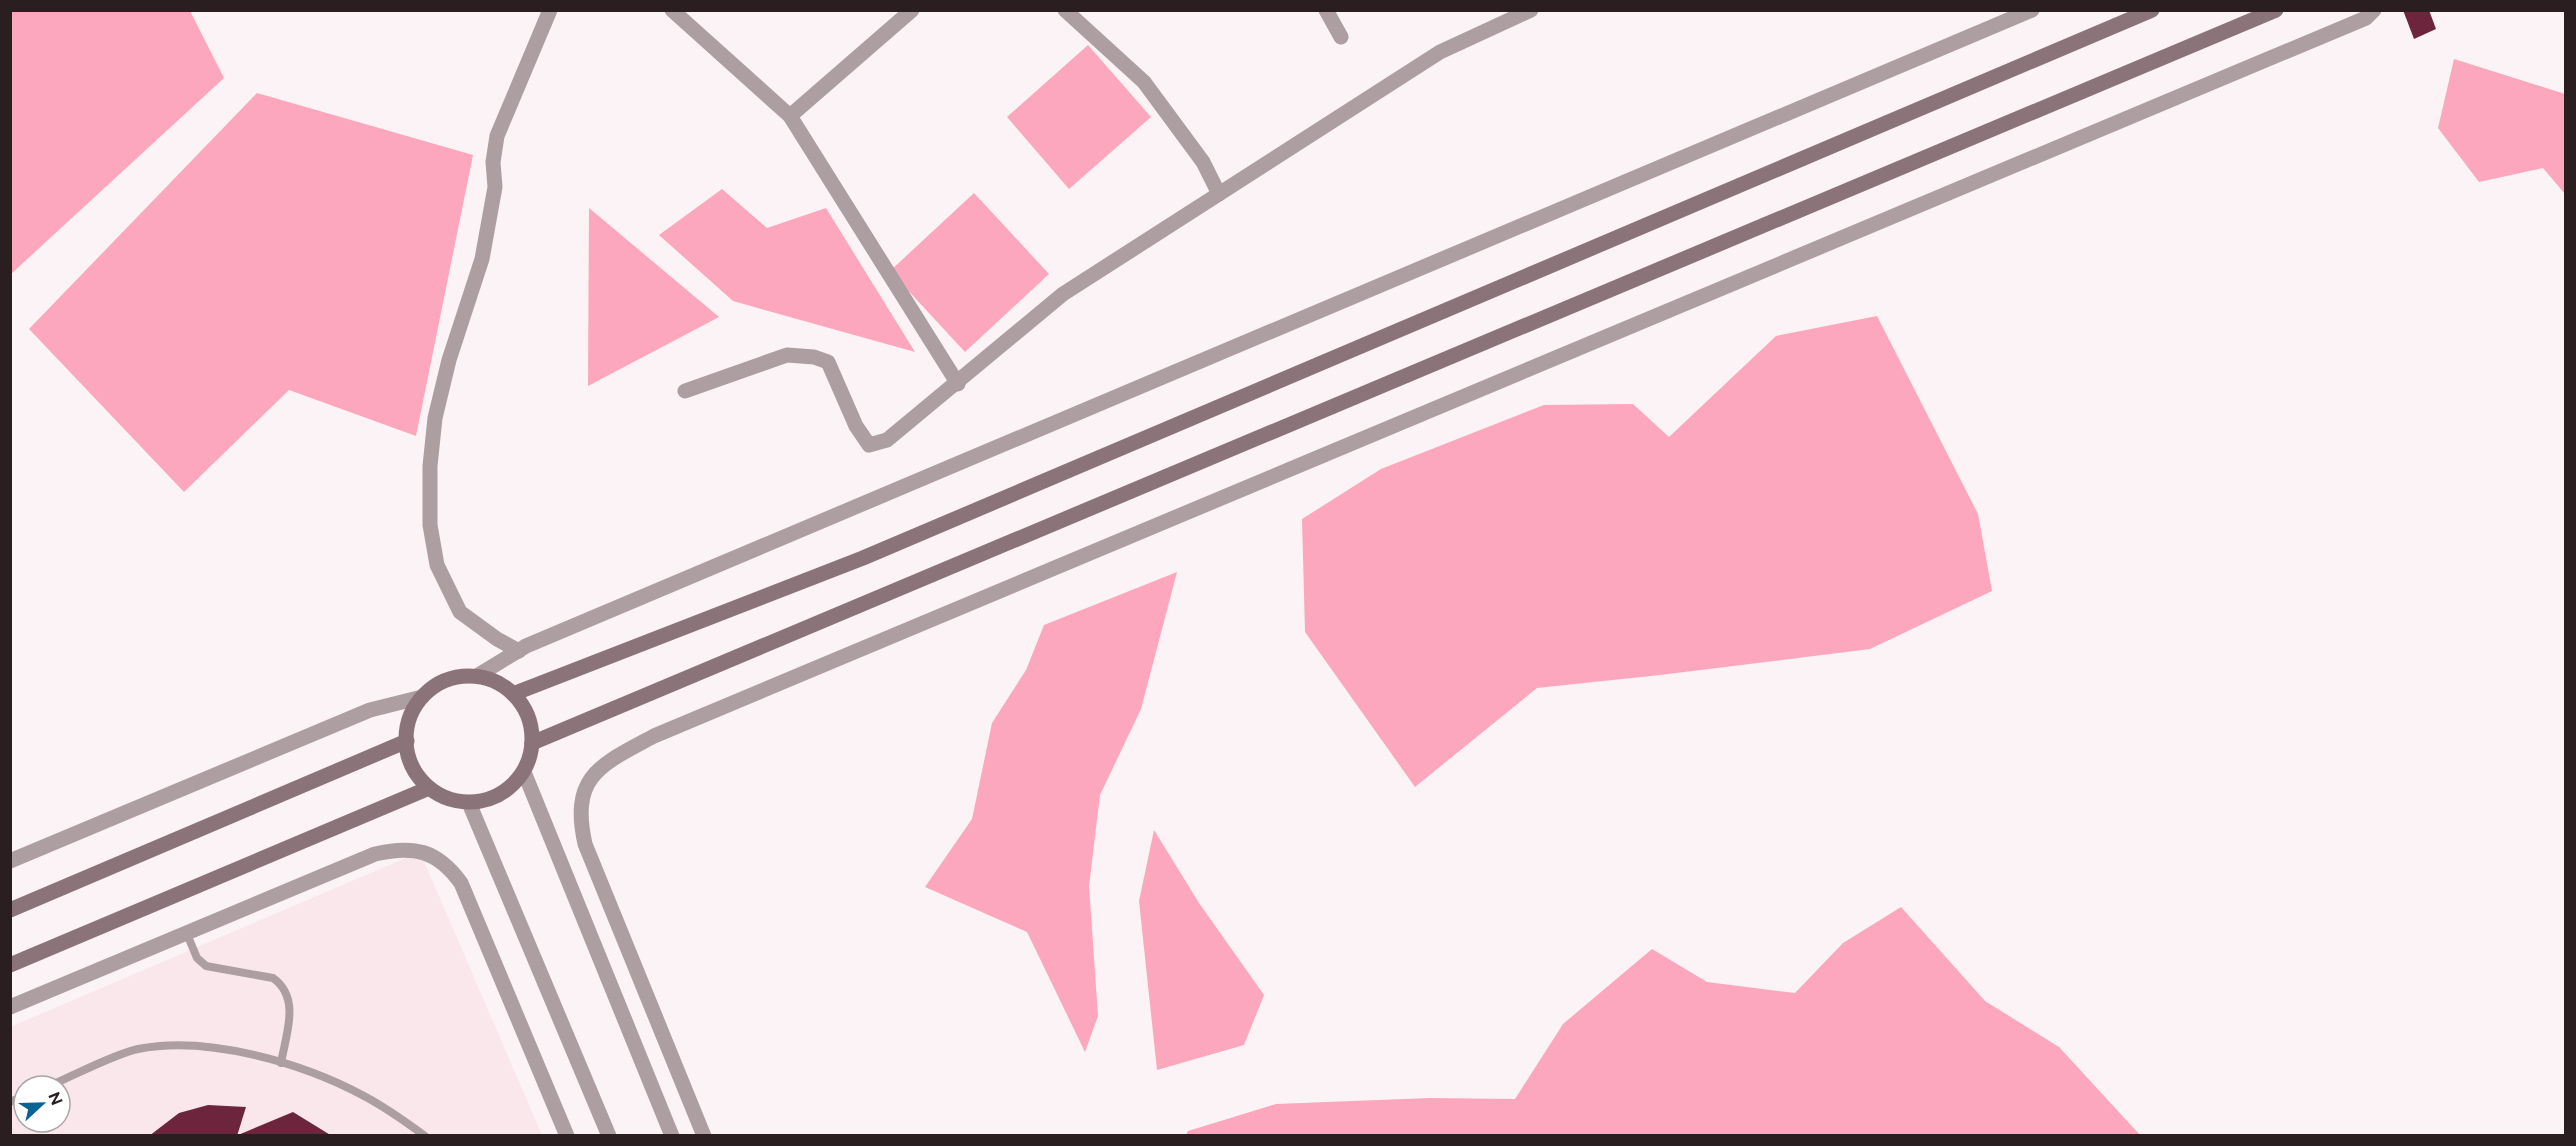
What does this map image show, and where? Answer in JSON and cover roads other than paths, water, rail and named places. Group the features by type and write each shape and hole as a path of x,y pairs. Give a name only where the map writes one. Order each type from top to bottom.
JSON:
{"street":[{"path":"519,651 497,639 460,612 446,584 437,565 429,525 430,466 435,418 449,360 482,259 495,187 494,162 497,136 550,10"},
{"path":"672,10 790,117 957,384"},
{"path":"790,117 912,10"},
{"path":"1065,10 1144,82 1203,162 1219,194"},
{"path":"1326,10 1341,37"},
{"path":"685,391 787,355 814,357 828,362 856,426 869,445 887,440 1063,294 1440,52 1531,10"},
{"path":"477,676 519,651 2032,10"},
{"path":"513,694 863,558 2152,10"},
{"path":"532,743 2276,10"},
{"path":"704,1136 585,844 580,820 584,791 591,778 613,759 654,736 2366,18 2374,10"},
{"path":"477,676 496,682 513,694 525,710 532,730 532,752 524,772 509,789 490,799 469,803 448,799 429,788 416,772 408,754 407,741 411,714 422,697 438,684 457,677 477,676"},
{"path":"10,861 370,710 422,697"},
{"path":"10,910 407,741"},
{"path":"524,772 672,1136"},
{"path":"10,965 429,788"},
{"path":"469,803 609,1136"},
{"path":"10,1008 375,854 399,849 427,852 449,867 461,884 567,1136"}],"lane":[{"path":"187,934 197,958 206,966 273,978 282,985 289,996 290,1009 281,1063"},
{"path":"72,1076 137,1049 177,1047 234,1051 281,1063 364,1096 425,1136"}]}
